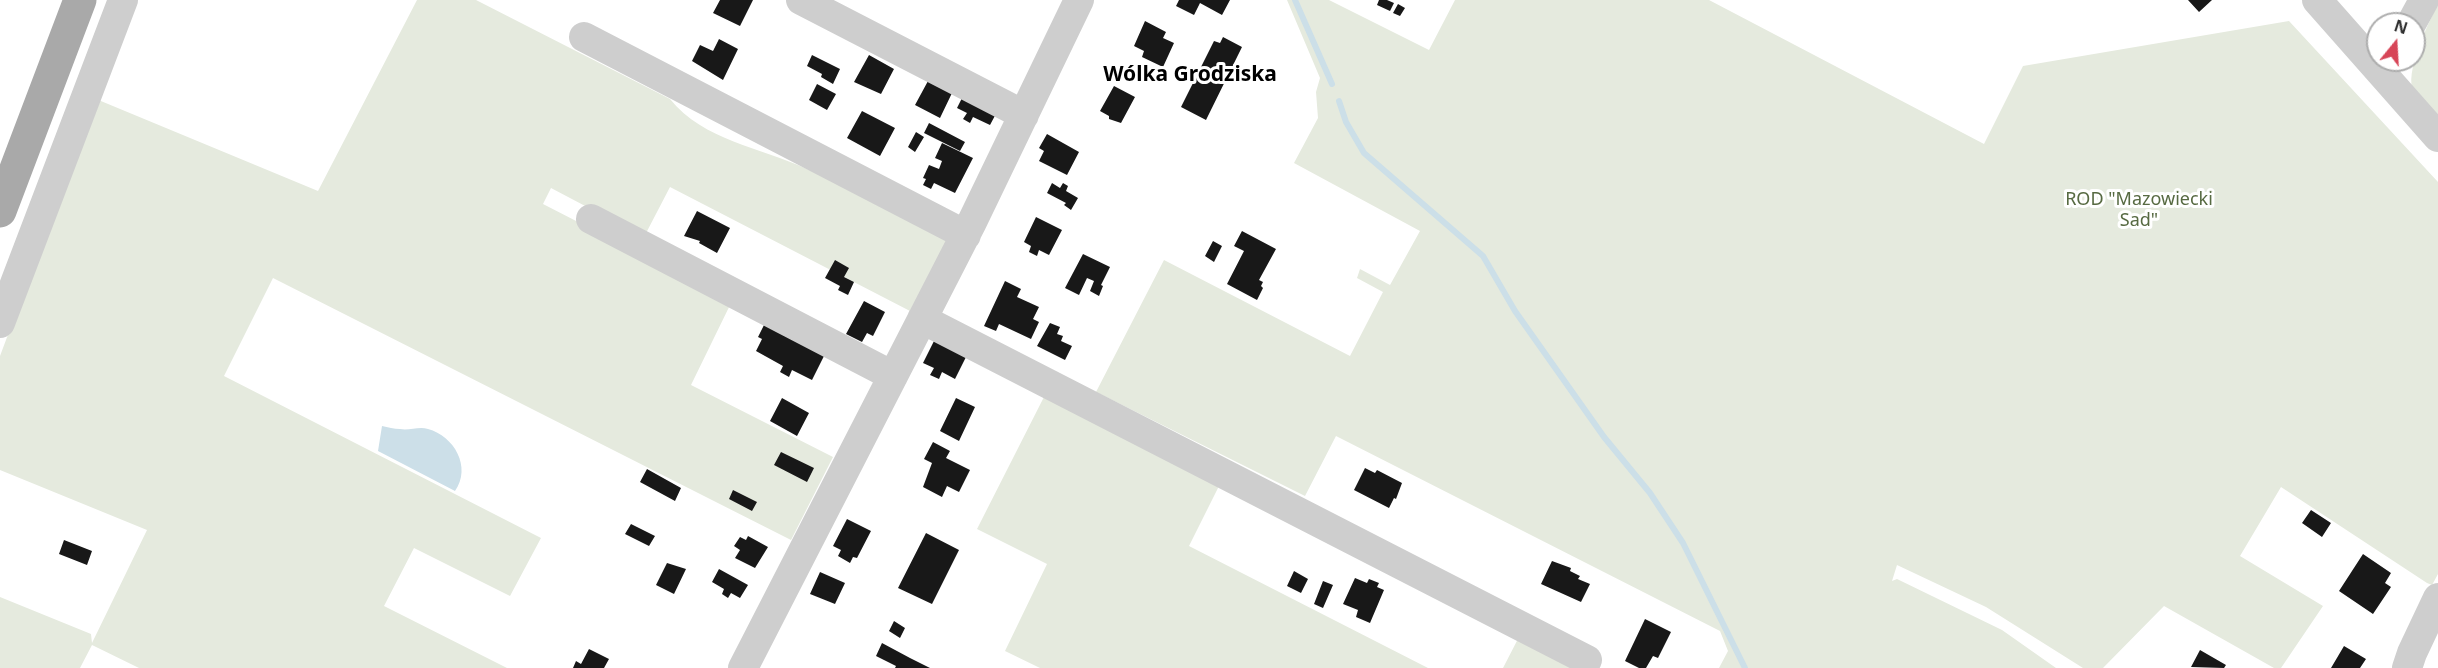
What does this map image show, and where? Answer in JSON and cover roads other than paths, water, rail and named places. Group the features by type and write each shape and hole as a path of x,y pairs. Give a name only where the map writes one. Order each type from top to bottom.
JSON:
{"main road":[{"path":"0,211 80,0"}],"street":[{"path":"0,323 123,0"},
{"path":"801,0 1024,115"},
{"path":"743,668 966,235 1079,0"},
{"path":"2318,0 2366,50"},
{"path":"584,37 966,235"},
{"path":"2386,72 2438,137"},
{"path":"591,219 893,376"},
{"path":"922,320 1587,660"},
{"path":"2407,668 2438,598"}],"waterway":[{"path":"1295,0 1332,84"},
{"path":"1339,101 1346,122 1364,153 1483,256 1515,311 1604,437 1650,493 1683,543 1745,668"}],"district":[{"name":"Wólka Grodziska","path":"1190,75"}],"park label":[{"name":"ROD \"Mazowiecki Sad\"","path":"2139,210"}]}
